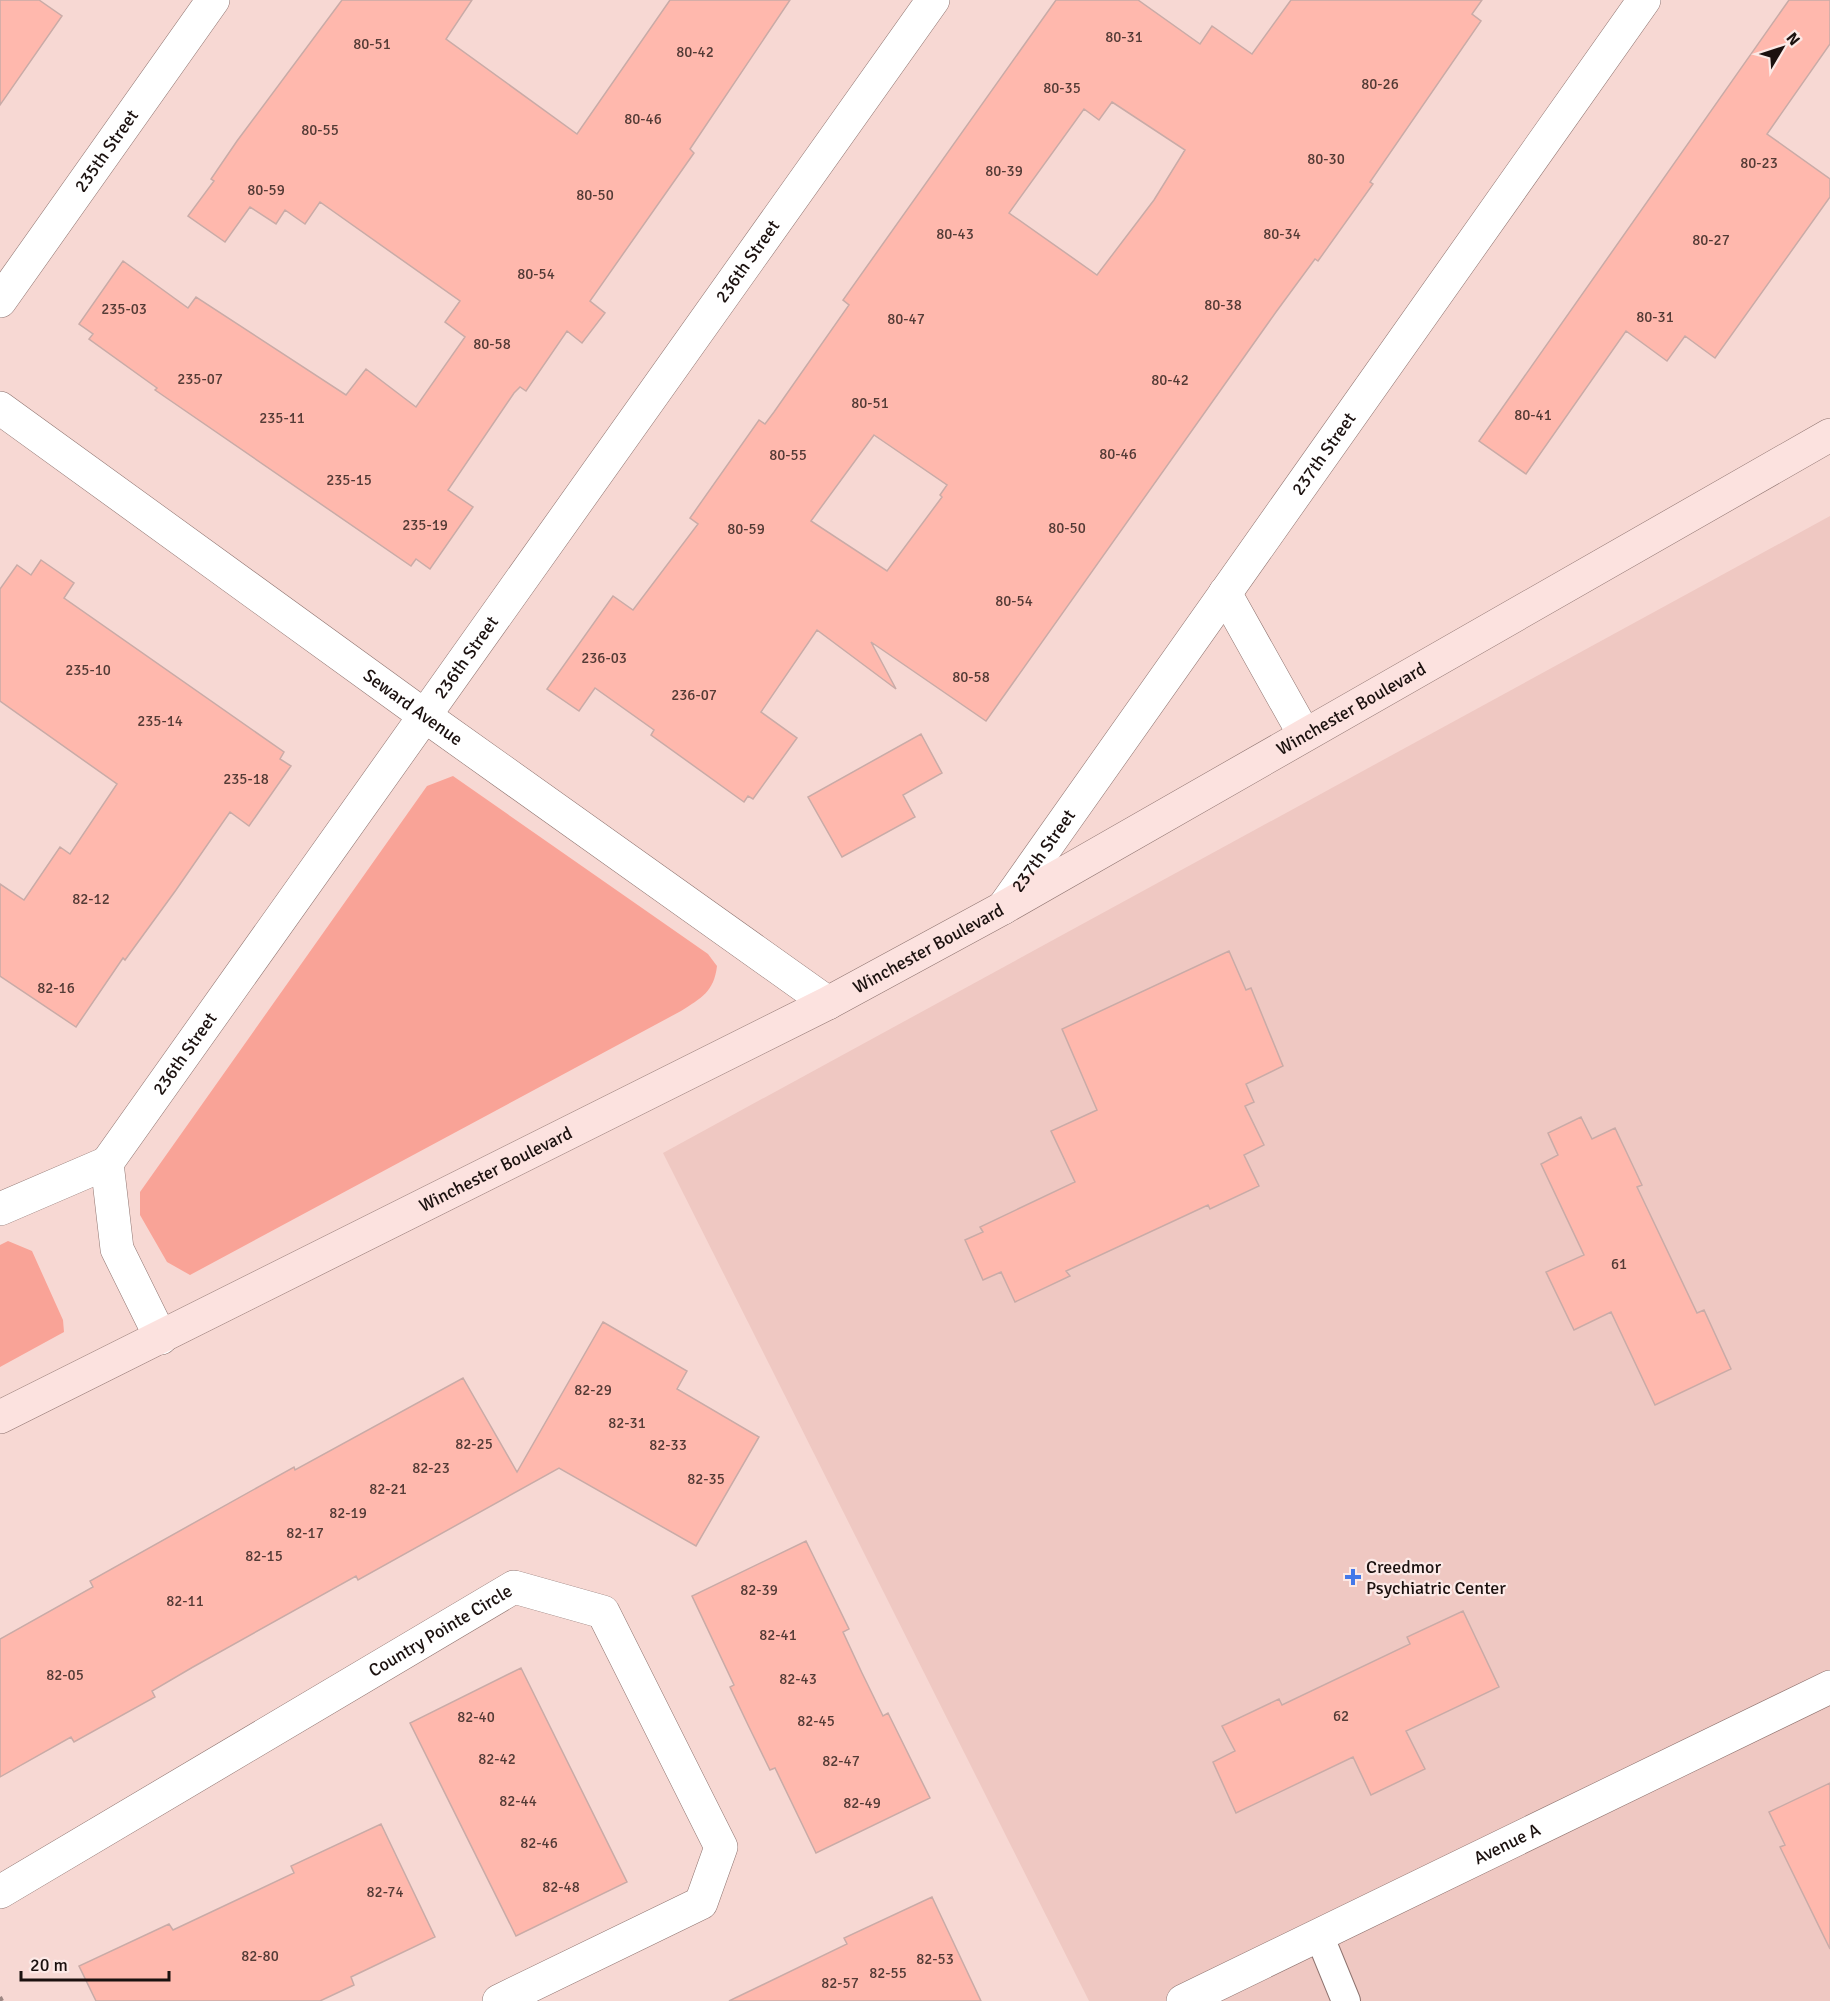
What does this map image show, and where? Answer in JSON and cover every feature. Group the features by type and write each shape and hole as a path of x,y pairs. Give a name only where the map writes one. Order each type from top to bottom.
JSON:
{"main road":[{"name":"Winchester Boulevard","path":"0,1417 828,1003 1003,908 1830,435"}],"street":[{"name":"235th Street","path":"0,301 213,0"},
{"name":"236th Street","path":"107,1163 933,0"},
{"name":"237th Street","path":"1003,908 1644,0"},
{"name":"Seward Avenue","path":"0,408 425,716 828,1003"},
{"path":"1225,593 1304,734"},
{"path":"0,1209 107,1163 117,1249 161,1338"},
{"name":"Country Pointe Circle","path":"0,1892 514,1587 603,1612 721,1847 701,1903 499,2001"},
{"name":"Avenue A","path":"1183,2001 1830,1687"}],"lane":[{"path":"1319,1935 1346,2001"}],"shaded area":[{"name":"Creedmor Psychiatric Center","path":"1830,516 1830,2001 1089,2001 663,1153"},
{"path":"453,776 708,954 717,966 710,988 681,1011 190,1275 167,1262 140,1215 140,1192 427,786"},
{"path":"8,1241 32,1251 63,1320 64,1332 0,1367 0,1245"}],"building":[{"path":"0,0 39,0 62,16 0,105"},
{"path":"342,0 472,0 446,39 577,134 670,0 790,0 690,149 694,153 590,301 605,313 582,343 567,331 526,391 520,387 514,393 448,490 473,507 430,569 416,559 411,566 155,390 157,388 89,339 93,334 79,324 123,261 188,308 196,297 346,395 366,369 416,407 465,337 445,322 460,301 320,202 305,224 285,210 276,224 250,207 225,242 188,216 214,181 211,179 237,141"},
{"path":"1056,0 1138,0 1200,44 1212,26 1252,54 1291,0 1482,0 1472,14 1481,21 1370,182 1373,184 1318,261 1315,259 1276,312 986,721 871,642 896,689 817,630 761,712 797,738 753,799 748,796 744,802 651,735 654,730 595,688 579,711 547,689 613,596 633,610 698,524 690,518 759,420 765,424 849,305 843,300","holes":["1112,102 1185,150 1154,200 1097,275 1009,213 1084,109 1099,120","874,435 947,485 940,495 942,497 887,571 811,521"]},
{"path":"1789,0 1830,0 1830,44 1767,134 1830,179 1830,197 1715,358 1685,336 1667,361 1626,331 1526,474 1479,441"},
{"path":"41,560 74,583 64,598 284,752 280,759 291,766 249,826 230,812 125,960 123,958 76,1027 0,976 0,884 24,900 60,847 70,854 117,784 0,701 0,589 17,565 31,575"},
{"path":"921,734 942,773 903,795 915,817 842,857 808,797"},
{"path":"1229,951 1246,990 1251,988 1283,1066 1246,1084 1254,1102 1245,1106 1264,1145 1244,1155 1259,1186 1210,1209 1208,1205 1066,1271 1070,1276 1015,1302 1001,1272 983,1280 965,1240 983,1232 980,1227 1075,1182 1051,1131 1097,1110 1062,1029"},
{"path":"1581,1117 1592,1139 1615,1128 1642,1185 1637,1187 1697,1313 1704,1310 1731,1369 1655,1405 1611,1312 1574,1330 1546,1272 1584,1255 1541,1164 1558,1155 1548,1133"},
{"path":"603,1322 687,1371 677,1389 759,1437 696,1546 559,1468 358,1580 356,1576 193,1667 152,1691 155,1697 74,1742 71,1737 0,1777 0,1639 93,1587 90,1581 294,1467 295,1470 463,1378 517,1472"},
{"path":"806,1541 849,1629 843,1632 862,1673 883,1716 888,1713 930,1798 816,1853 775,1768 770,1770 749,1727 730,1687 734,1685 692,1596"},
{"path":"1463,1611 1499,1687 1406,1731 1425,1769 1371,1795 1353,1757 1236,1813 1213,1762 1235,1751 1222,1726 1279,1699 1282,1705 1410,1644 1407,1637"},
{"path":"521,1668 627,1882 516,1936 410,1723"},
{"path":"1830,1783 1830,1949 1780,1847 1785,1845 1769,1812"},
{"path":"381,1824 435,1937 351,1977 354,1985 320,2001 96,2001 79,1966 169,1924 173,1930 294,1873 291,1866"},
{"path":"932,1897 981,2001 729,2001 847,1944 844,1938"}],"place":[{"name":"Creedmor Psychiatric Center","path":"1353,1577"}]}
